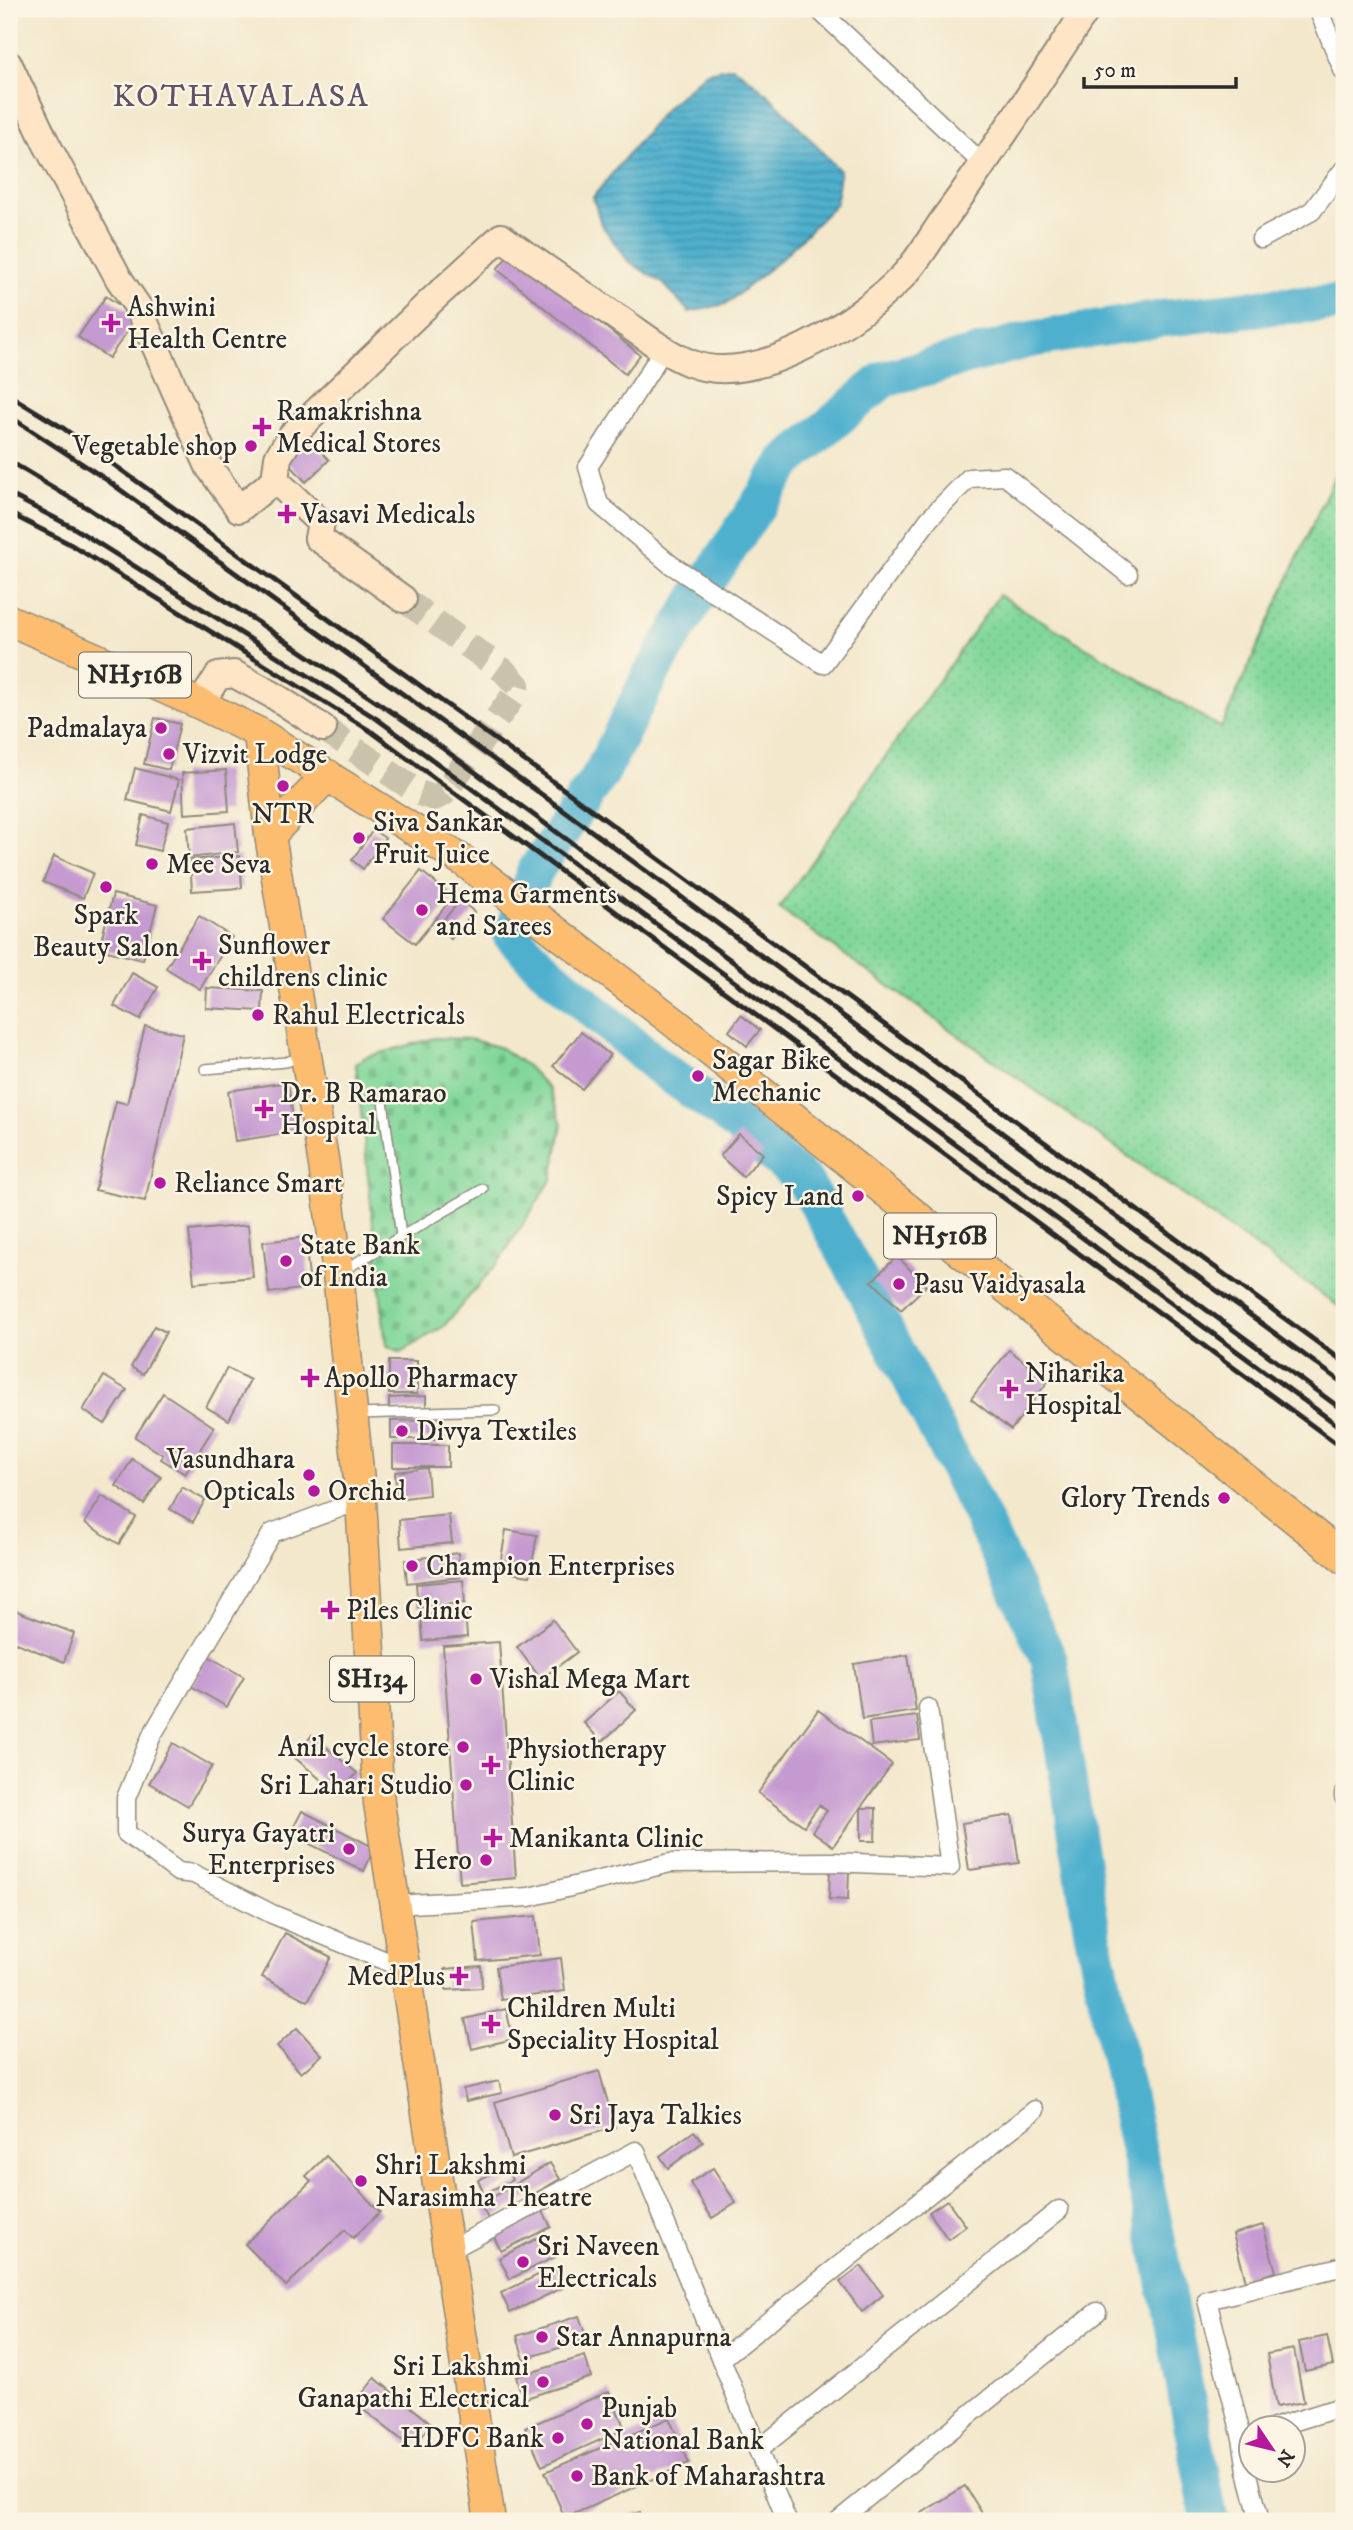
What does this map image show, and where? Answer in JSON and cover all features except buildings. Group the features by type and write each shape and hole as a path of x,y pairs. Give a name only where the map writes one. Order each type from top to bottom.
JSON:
{"main road":[{"path":"9,65 46,143 119,279 138,307 209,467 239,509 275,480 278,457 292,435 500,237 690,364 722,371 753,367 779,358 826,334 867,308 905,274 984,165 1087,9"},
{"path":"275,480 321,523 318,538 403,599"},
{"name":"NH516B","path":"9,620 200,704 259,733 465,862 681,1028 1344,1558"},
{"path":"200,704 218,676 234,674 273,695 323,728"},
{"name":"SH134","path":"259,733 270,835 324,1165 338,1274 361,1500 379,1803 490,2521"},
{"path":"270,835 328,775"}],"street":[{"path":"818,9 984,165"},
{"path":"1321,10 1344,72"},
{"path":"1261,239 1312,211 1344,169"},
{"path":"664,349 588,467 599,504 670,564 823,664 929,519 969,478 1005,476 1128,574"},
{"path":"361,1500 272,1533 152,1735 126,1798 126,1833 178,1872 194,1874 272,1914 405,1969"},
{"path":"395,1905 529,1897 670,1863 832,1862 950,1867 929,1708"},
{"path":"721,2359 1035,2110"},
{"path":"448,2250 636,2151 787,2521"},
{"path":"758,2450 1059,2210"},
{"path":"1240,2414 1207,2300 1344,2266"},
{"path":"838,2521 1097,2312"},
{"path":"1308,2417 1344,2406"},
{"path":"1250,2484 1260,2521"}],"lane":[{"path":"205,1069 286,1062 306,1055"},
{"path":"383,1101 401,1236"},
{"path":"338,1274 483,1189"},
{"path":"352,1414 495,1410"}],"green space":[{"path":"1344,455 1344,1310 779,908 999,595 1221,728"},
{"path":"435,1038 470,1039 501,1048 527,1066 549,1089 562,1124 552,1179 500,1260 444,1326 401,1352 386,1345 356,1064 366,1057"}],"water":[{"path":"733,67 776,103 840,171 836,204 781,259 726,304 689,312 664,284 628,261 601,224 593,197 665,109 707,72"}],"waterway":[{"path":"1210,2521 1153,2219 1092,1932 1049,1659 975,1504 859,1279 805,1182 725,1114 659,1067 538,963 511,935 535,871 602,772 650,676 698,596 786,462 884,379 1028,340 1159,319 1275,306 1344,303"}],"tunnel":[{"path":"323,728 419,793 434,798 444,793 514,695 517,685 504,671 403,599"}],"railway":[{"path":"9,395 63,428 547,777 1344,1362"},
{"path":"9,416 104,478 537,791 1344,1384"},
{"path":"9,461 89,509 411,725 1344,1411"},
{"path":"9,494 74,528 377,719 1344,1430"},
{"path":"9,513 70,544 372,732 1344,1449"}],"place":[{"name":"Ashwini Health Centre","path":"111,323"},
{"name":"Ramakrishna Medical Stores","path":"262,427"},
{"name":"Vegetable shop","path":"251,446"},
{"name":"Vasavi Medicals","path":"287,514"},
{"name":"Padmalaya","path":"161,728"},
{"name":"Vizvit Lodge","path":"169,754"},
{"name":"NTR","path":"283,786"},
{"name":"Siva Sankar Fruit Juice","path":"359,838"},
{"name":"Mee Seva","path":"152,864"},
{"name":"Spark Beauty Salon","path":"106,887"},
{"name":"Hema Garments and Sarees","path":"422,910"},
{"name":"Sunflower childrens clinic","path":"202,961"},
{"name":"Rahul Electricals","path":"258,1015"},
{"name":"Sagar Bike Mechanic","path":"698,1076"},
{"name":"Dr. B Ramarao Hospital","path":"264,1109"},
{"name":"Reliance Smart","path":"160,1183"},
{"name":"Spicy Land","path":"858,1196"},
{"name":"State Bank of India","path":"286,1261"},
{"name":"Pasu Vaidyasala","path":"899,1284"},
{"name":"Apollo Pharmacy","path":"310,1378"},
{"name":"Niharika Hospital","path":"1009,1389"},
{"name":"Divya Textiles","path":"402,1431"},
{"name":"Vasundhara Opticals","path":"309,1475"},
{"name":"Orchid","path":"314,1491"},
{"name":"Glory Trends","path":"1224,1498"},
{"name":"Champion Enterprises","path":"412,1566"},
{"name":"Piles Clinic","path":"330,1610"},
{"name":"Vishal Mega Mart","path":"476,1679"},
{"name":"Anil cycle store","path":"463,1747"},
{"name":"Physiotherapy Clinic","path":"491,1765"},
{"name":"Sri Lahari Studio","path":"466,1785"},
{"name":"Manikanta Clinic","path":"493,1838"},
{"name":"Surya Gayatri Enterprises","path":"349,1849"},
{"name":"Hero","path":"486,1860"},
{"name":"MedPlus","path":"459,1976"},
{"name":"Children Multi Speciality Hospital","path":"491,2024"},
{"name":"Sri Jaya Talkies","path":"555,2115"},
{"name":"Shri Lakshmi Narasimha Theatre","path":"361,2181"},
{"name":"Sri Naveen Electricals","path":"523,2262"},
{"name":"Star Annapurna","path":"542,2337"},
{"name":"Sri Lakshmi Ganapathi Electrical","path":"543,2382"},
{"name":"Punjab National Bank","path":"587,2424"},
{"name":"HDFC Bank","path":"558,2438"},
{"name":"Bank of Maharashtra","path":"577,2476"}],"district":[{"name":"KOTHAVALASA","path":"241,97"}]}
